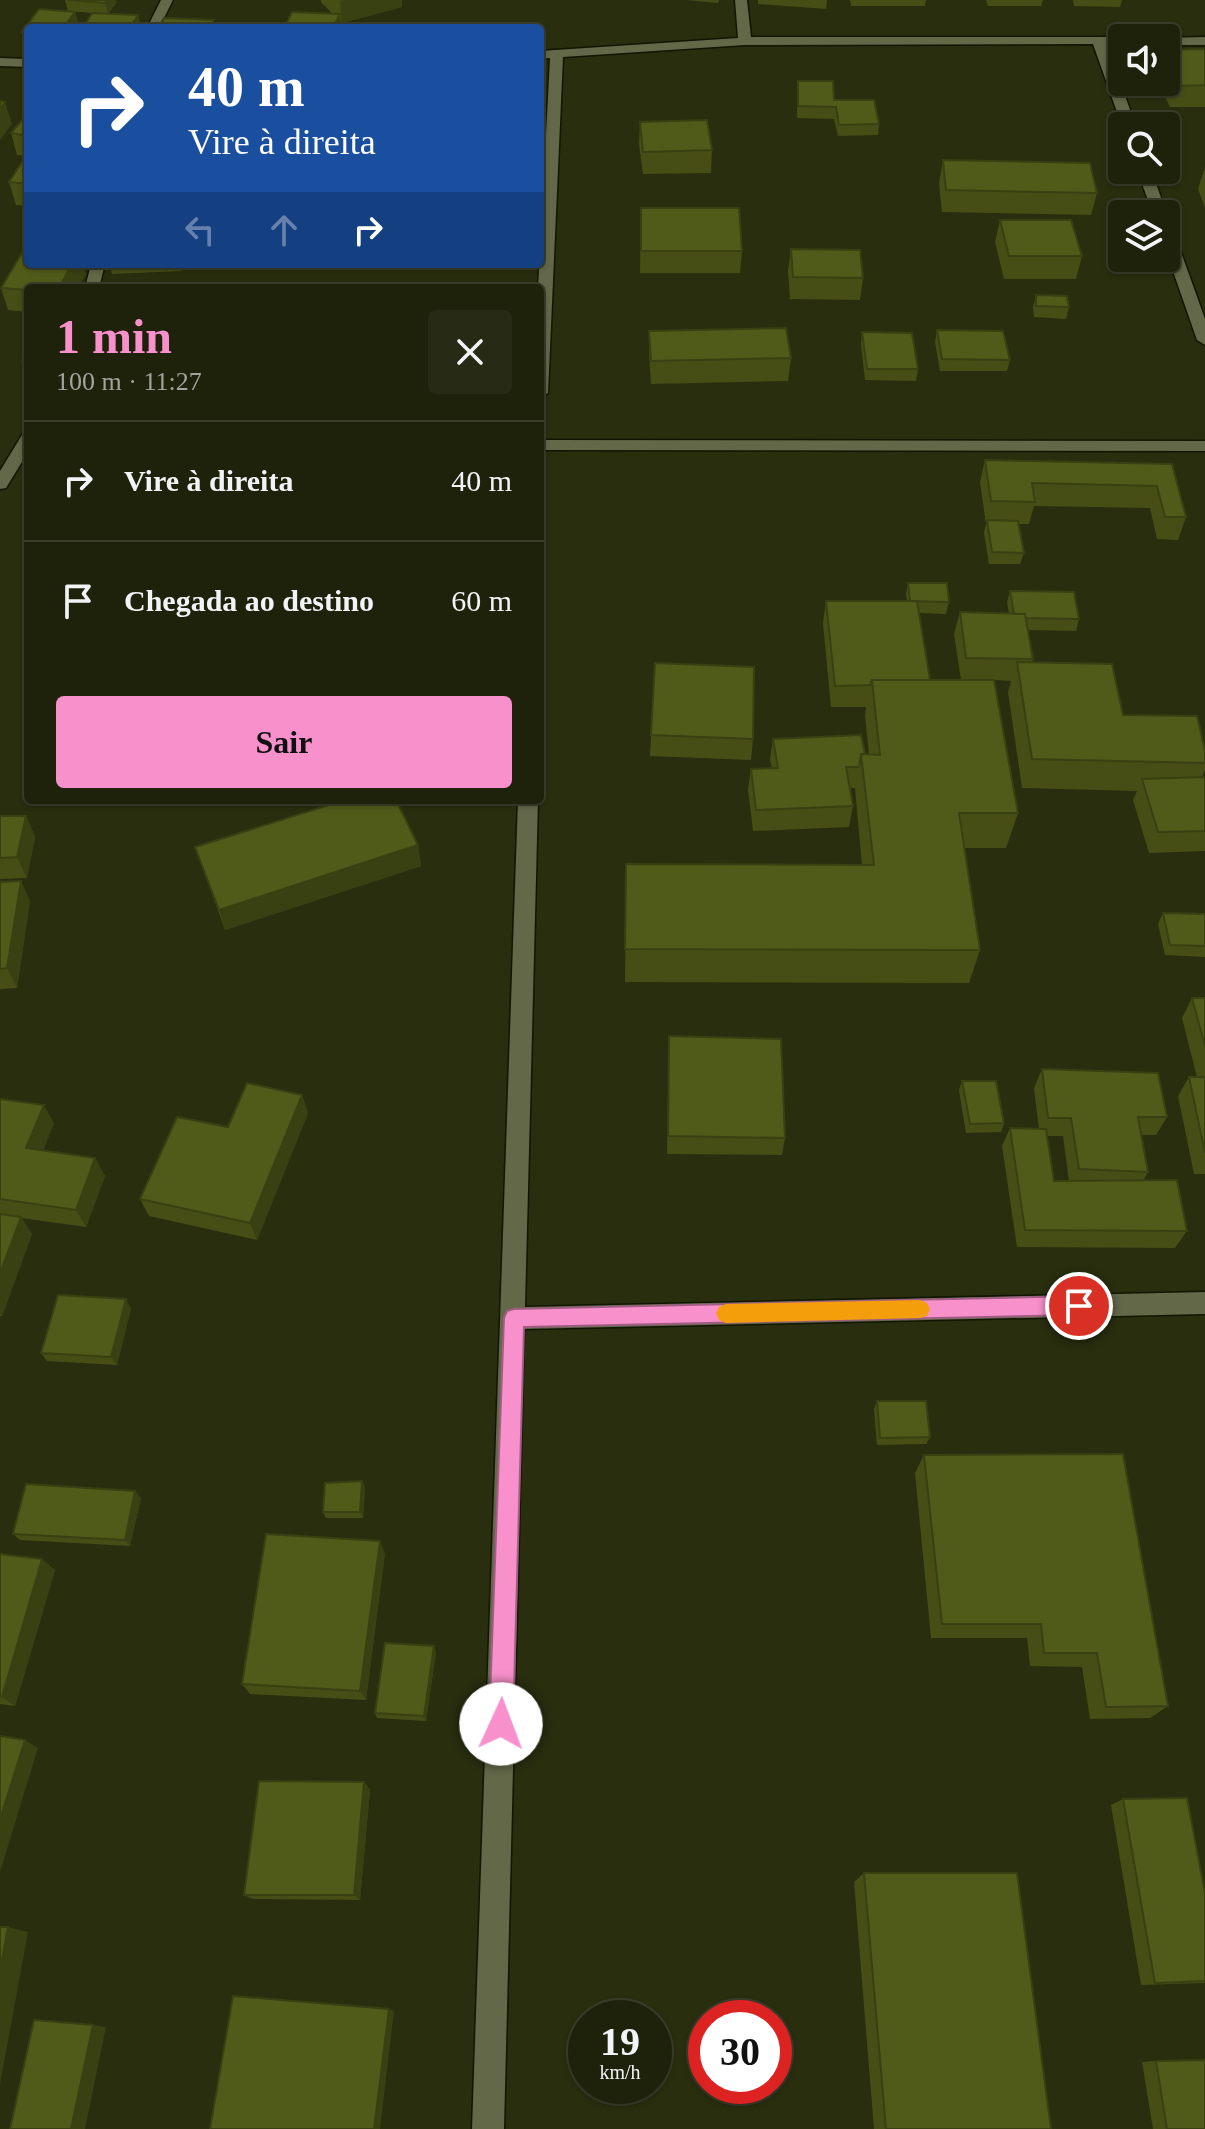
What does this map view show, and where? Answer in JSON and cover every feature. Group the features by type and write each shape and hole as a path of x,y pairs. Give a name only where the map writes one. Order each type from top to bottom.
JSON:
{"street":[{"path":"155,24 167,0"},
{"path":"741,0 745,41"},
{"path":"1098,40 1124,112"},
{"path":"544,55 745,41 1108,40"},
{"path":"1180,41 1205,41"},
{"path":"544,313 557,55"},
{"path":"0,62 24,63"},
{"path":"1180,269 1205,340"},
{"path":"0,484 24,445"},
{"path":"544,445 1205,446"},
{"path":"488,2129 528,804"},
{"path":"514,1318 1205,1303"}],"building":[{"path":"68,0 107,0 105,3"},
{"path":"39,9 75,12 66,24 28,24"},
{"path":"292,12 340,14 335,24 286,24"},
{"path":"92,13 138,15 132,24 85,24"},
{"path":"164,18 214,20 212,24 160,24"},
{"path":"1205,49 1205,85 1180,86 1180,50"},
{"path":"798,81 833,81 834,100 874,100 879,124 839,125 836,107 798,106"},
{"path":"24,118 24,135 11,133"},
{"path":"707,120 712,150 643,152 640,122"},
{"path":"24,159 24,184 9,182"},
{"path":"943,160 1090,163 1097,193 946,190"},
{"path":"641,208 739,208 742,251 641,251"},
{"path":"1000,220 1071,220 1082,256 1009,256"},
{"path":"791,249 860,250 863,278 793,277"},
{"path":"24,250 24,268 70,268 61,284 24,284 24,290 1,288"},
{"path":"1036,295 1067,296 1069,307 1036,306"},
{"path":"786,328 791,358 651,361 649,331"},
{"path":"937,330 1003,331 1010,360 942,359"},
{"path":"862,332 912,333 918,369 867,369"},
{"path":"985,460 1172,464 1186,517 1165,517 1157,486 1032,483 1035,502 991,501"},
{"path":"987,520 1018,521 1024,553 992,552"},
{"path":"908,583 947,583 949,602 910,601"},
{"path":"1010,591 1074,592 1079,619 1026,618 1025,614 1014,614"},
{"path":"826,601 917,601 930,680 872,680 870,685 835,686"},
{"path":"960,612 1025,614 1033,659 966,658"},
{"path":"1017,662 1112,664 1123,715 1197,716 1205,763 1032,759"},
{"path":"655,663 754,667 753,739 651,735"},
{"path":"872,680 994,680 1018,813 959,813 980,950 625,949 626,864 874,865 861,754 880,755"},
{"path":"861,735 865,754 861,754 859,767 846,767 853,806 756,810 751,769 778,768 773,739"},
{"path":"1205,777 1205,831 1158,832 1142,779"},
{"path":"332,804 398,804 418,845 219,910 195,847"},
{"path":"0,816 26,816 17,857 0,858"},
{"path":"21,881 7,968 0,969 0,882"},
{"path":"1163,913 1205,914 1205,946 1170,945"},
{"path":"1192,998 1205,998 1205,1046"},
{"path":"669,1036 781,1039 785,1138 668,1136"},
{"path":"1042,1069 1158,1073 1167,1117 1138,1117 1148,1172 1079,1169 1071,1118 1048,1118"},
{"path":"1189,1077 1205,1077 1205,1153"},
{"path":"962,1081 996,1081 1004,1123 970,1124"},
{"path":"247,1083 302,1095 250,1223 140,1199 177,1117 228,1127"},
{"path":"0,1099 44,1105 26,1148 95,1158 76,1210 0,1199"},
{"path":"1010,1128 1046,1129 1054,1181 1177,1180 1187,1231 1025,1230"},
{"path":"0,1214 21,1217 0,1273"},
{"path":"58,1295 126,1299 111,1357 41,1353"},
{"path":"877,1401 926,1401 930,1437 880,1438"},
{"path":"1123,1454 1168,1706 1106,1707 1097,1653 1044,1653 1041,1624 942,1624 924,1455"},
{"path":"362,1481 360,1512 323,1512 325,1483"},
{"path":"26,1484 135,1491 125,1540 13,1534"},
{"path":"266,1534 380,1541 360,1691 242,1684"},
{"path":"0,1554 42,1559 2,1697 0,1697"},
{"path":"385,1643 434,1646 424,1716 375,1713"},
{"path":"0,1736 25,1740 0,1819"},
{"path":"259,1781 364,1782 354,1895 244,1895"},
{"path":"1187,1798 1205,1893 1205,1981 1155,1983 1123,1799"},
{"path":"864,1873 1017,1873 1051,2129 886,2129"},
{"path":"0,1927 8,1927 0,1970"},
{"path":"233,1996 389,2009 374,2129 210,2129"},
{"path":"34,2020 93,2025 71,2129 10,2129"},
{"path":"1205,2060 1205,2129 1167,2129 1156,2061"}],"slow traffic":[{"path":"726,1313 920,1309"}],"route":[{"path":"501,1724 514,1318 1079,1306"}]}
